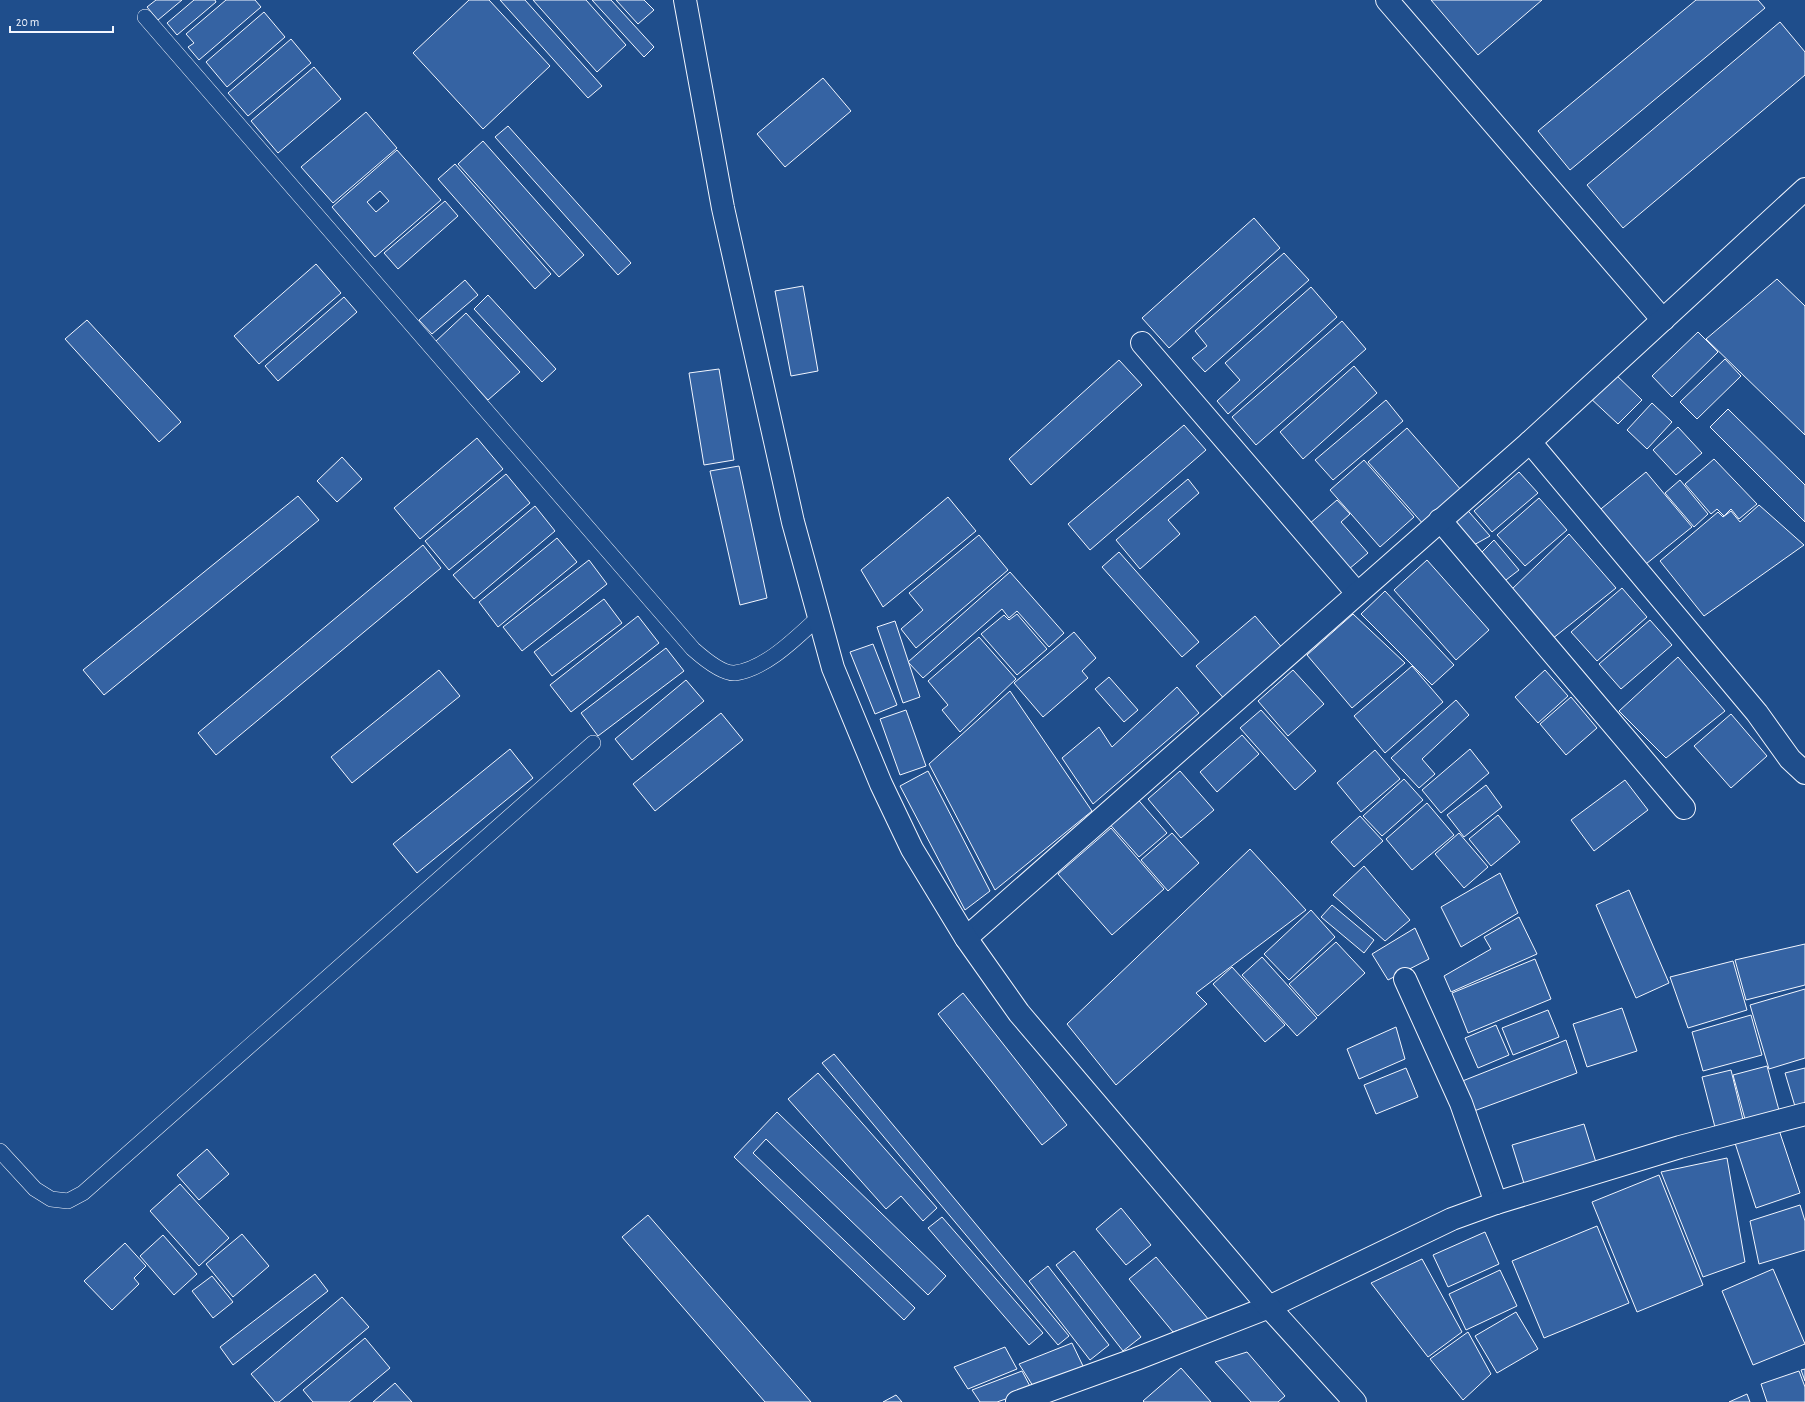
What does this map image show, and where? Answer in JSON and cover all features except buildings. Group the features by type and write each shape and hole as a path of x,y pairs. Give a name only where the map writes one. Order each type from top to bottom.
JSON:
{"street":[{"path":"685,0 723,208 793,522 833,668 881,784 912,848 966,938 1019,1013 1269,1306 1355,1402"},
{"path":"1387,0 1663,320"},
{"path":"966,938 1530,442 1805,188"},
{"path":"1142,343 1357,593"},
{"path":"1530,442 1757,713 1790,759 1805,773"},
{"path":"1440,520 1684,808"},
{"path":"1405,979 1461,1104 1496,1203"},
{"path":"1017,1402 1136,1359 1269,1306 1452,1219 1496,1203 1680,1147 1805,1114"}],"lane":[{"path":"145,17 693,649 712,665 734,673 760,664 786,647 819,617"},
{"path":"0,1151 34,1189 51,1199 68,1201 83,1193 594,742"}]}
